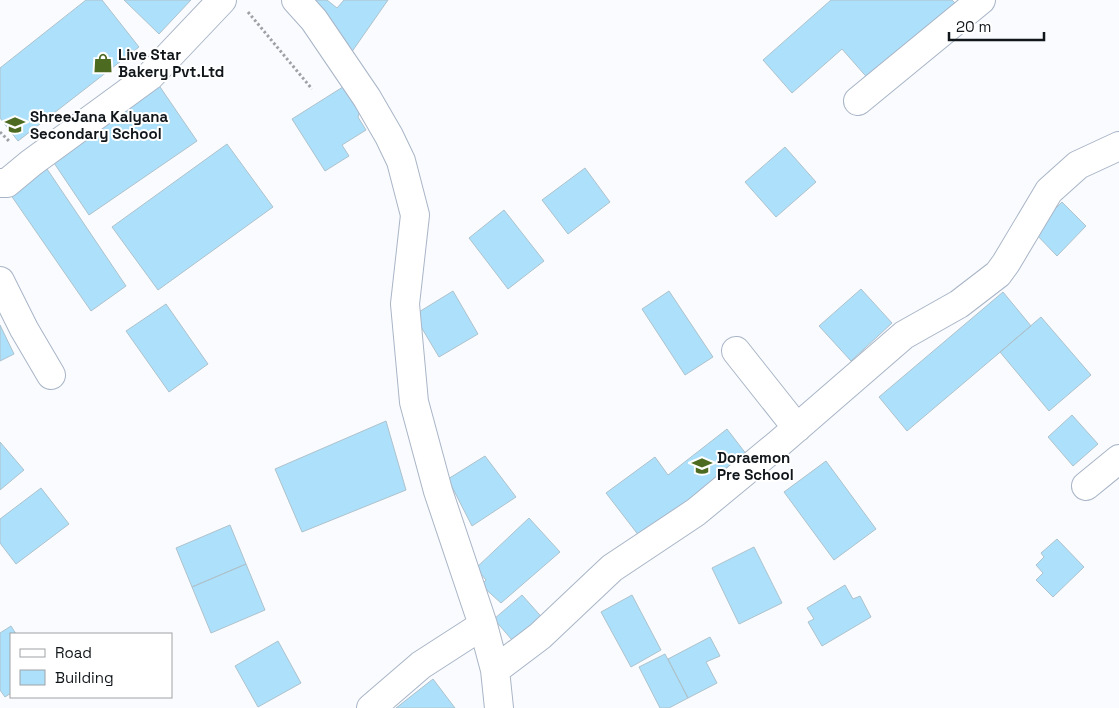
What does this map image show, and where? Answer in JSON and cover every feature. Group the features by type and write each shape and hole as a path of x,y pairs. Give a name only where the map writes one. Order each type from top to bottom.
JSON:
{"street":[{"path":"296,0 314,20 367,98 401,161 415,216 406,304 414,402 438,491 483,625 495,670 499,708"},
{"path":"858,101 981,0"},
{"path":"0,183 7,183 31,163 150,76 233,4"},
{"path":"495,670 540,636 612,568 696,512 904,335 959,304 998,274 1049,190 1078,165 1119,146"},
{"path":"0,281 24,329 52,376"},
{"path":"736,351 797,428"},
{"path":"1086,486 1119,459"},
{"path":"371,708 421,665 483,625"}],"path":[{"path":"233,4 312,88"}],"building":[{"path":"86,0 102,0 139,47 18,141 0,118 0,68"},
{"path":"124,0 191,0 159,34"},
{"path":"304,0 327,0 337,8 344,0 388,0 351,53"},
{"path":"831,0 952,0 957,5 871,82 842,49 792,93 763,60"},
{"path":"158,84 197,141 89,215 50,157"},
{"path":"346,85 360,110 358,117 366,130 342,145 349,156 325,171 292,119"},
{"path":"227,144 273,207 158,290 112,227"},
{"path":"785,147 816,182 776,217 745,182"},
{"path":"45,166 126,286 91,311 8,191"},
{"path":"585,168 610,202 568,234 542,200"},
{"path":"1062,202 1086,226 1057,256 1033,231"},
{"path":"504,210 544,261 508,289 469,238"},
{"path":"861,289 892,323 851,361 819,326"},
{"path":"453,291 478,334 439,357 414,315"},
{"path":"669,291 713,357 685,375 642,309"},
{"path":"1003,292 1031,326 907,431 879,397"},
{"path":"166,304 208,364 169,392 126,331"},
{"path":"1041,317 1091,375 1049,411 1000,352"},
{"path":"0,325 14,354 0,361"},
{"path":"1072,415 1098,444 1073,466 1048,437"},
{"path":"386,421 406,490 302,532 275,469"},
{"path":"727,429 750,459 643,541 606,493 655,457 668,475"},
{"path":"0,442 24,470 0,490"},
{"path":"485,456 516,497 472,526 448,479"},
{"path":"826,461 876,529 834,560 784,492"},
{"path":"41,488 69,524 16,564 0,543 0,519"},
{"path":"529,518 560,552 501,603 481,585 486,580 476,568"},
{"path":"230,525 246,564 192,587 176,548"},
{"path":"1057,539 1084,567 1053,597 1036,580 1043,573 1036,565 1044,557 1041,553"},
{"path":"754,547 782,603 739,624 712,568"},
{"path":"246,564 265,610 211,633 192,587"},
{"path":"845,585 853,599 860,596 871,617 822,646 808,622 814,619 807,608"},
{"path":"522,595 547,623 518,647 494,619"},
{"path":"632,595 661,650 631,667 601,612"},
{"path":"11,626 15,633 10,633 10,694 5,697 0,690 0,633"},
{"path":"710,637 720,656 706,662 717,683 688,698 668,659"},
{"path":"278,641 301,683 258,707 235,666"},
{"path":"665,654 688,698 669,708 660,708 639,667"},
{"path":"433,679 455,708 396,708"}],"place":[{"name":"Live Star Bakery Pvt.Ltd","path":"103,63"},
{"name":"ShreeJana Kalyana Secondary School","path":"15,125"},
{"name":"Doraemon Pre School","path":"702,466"}]}
